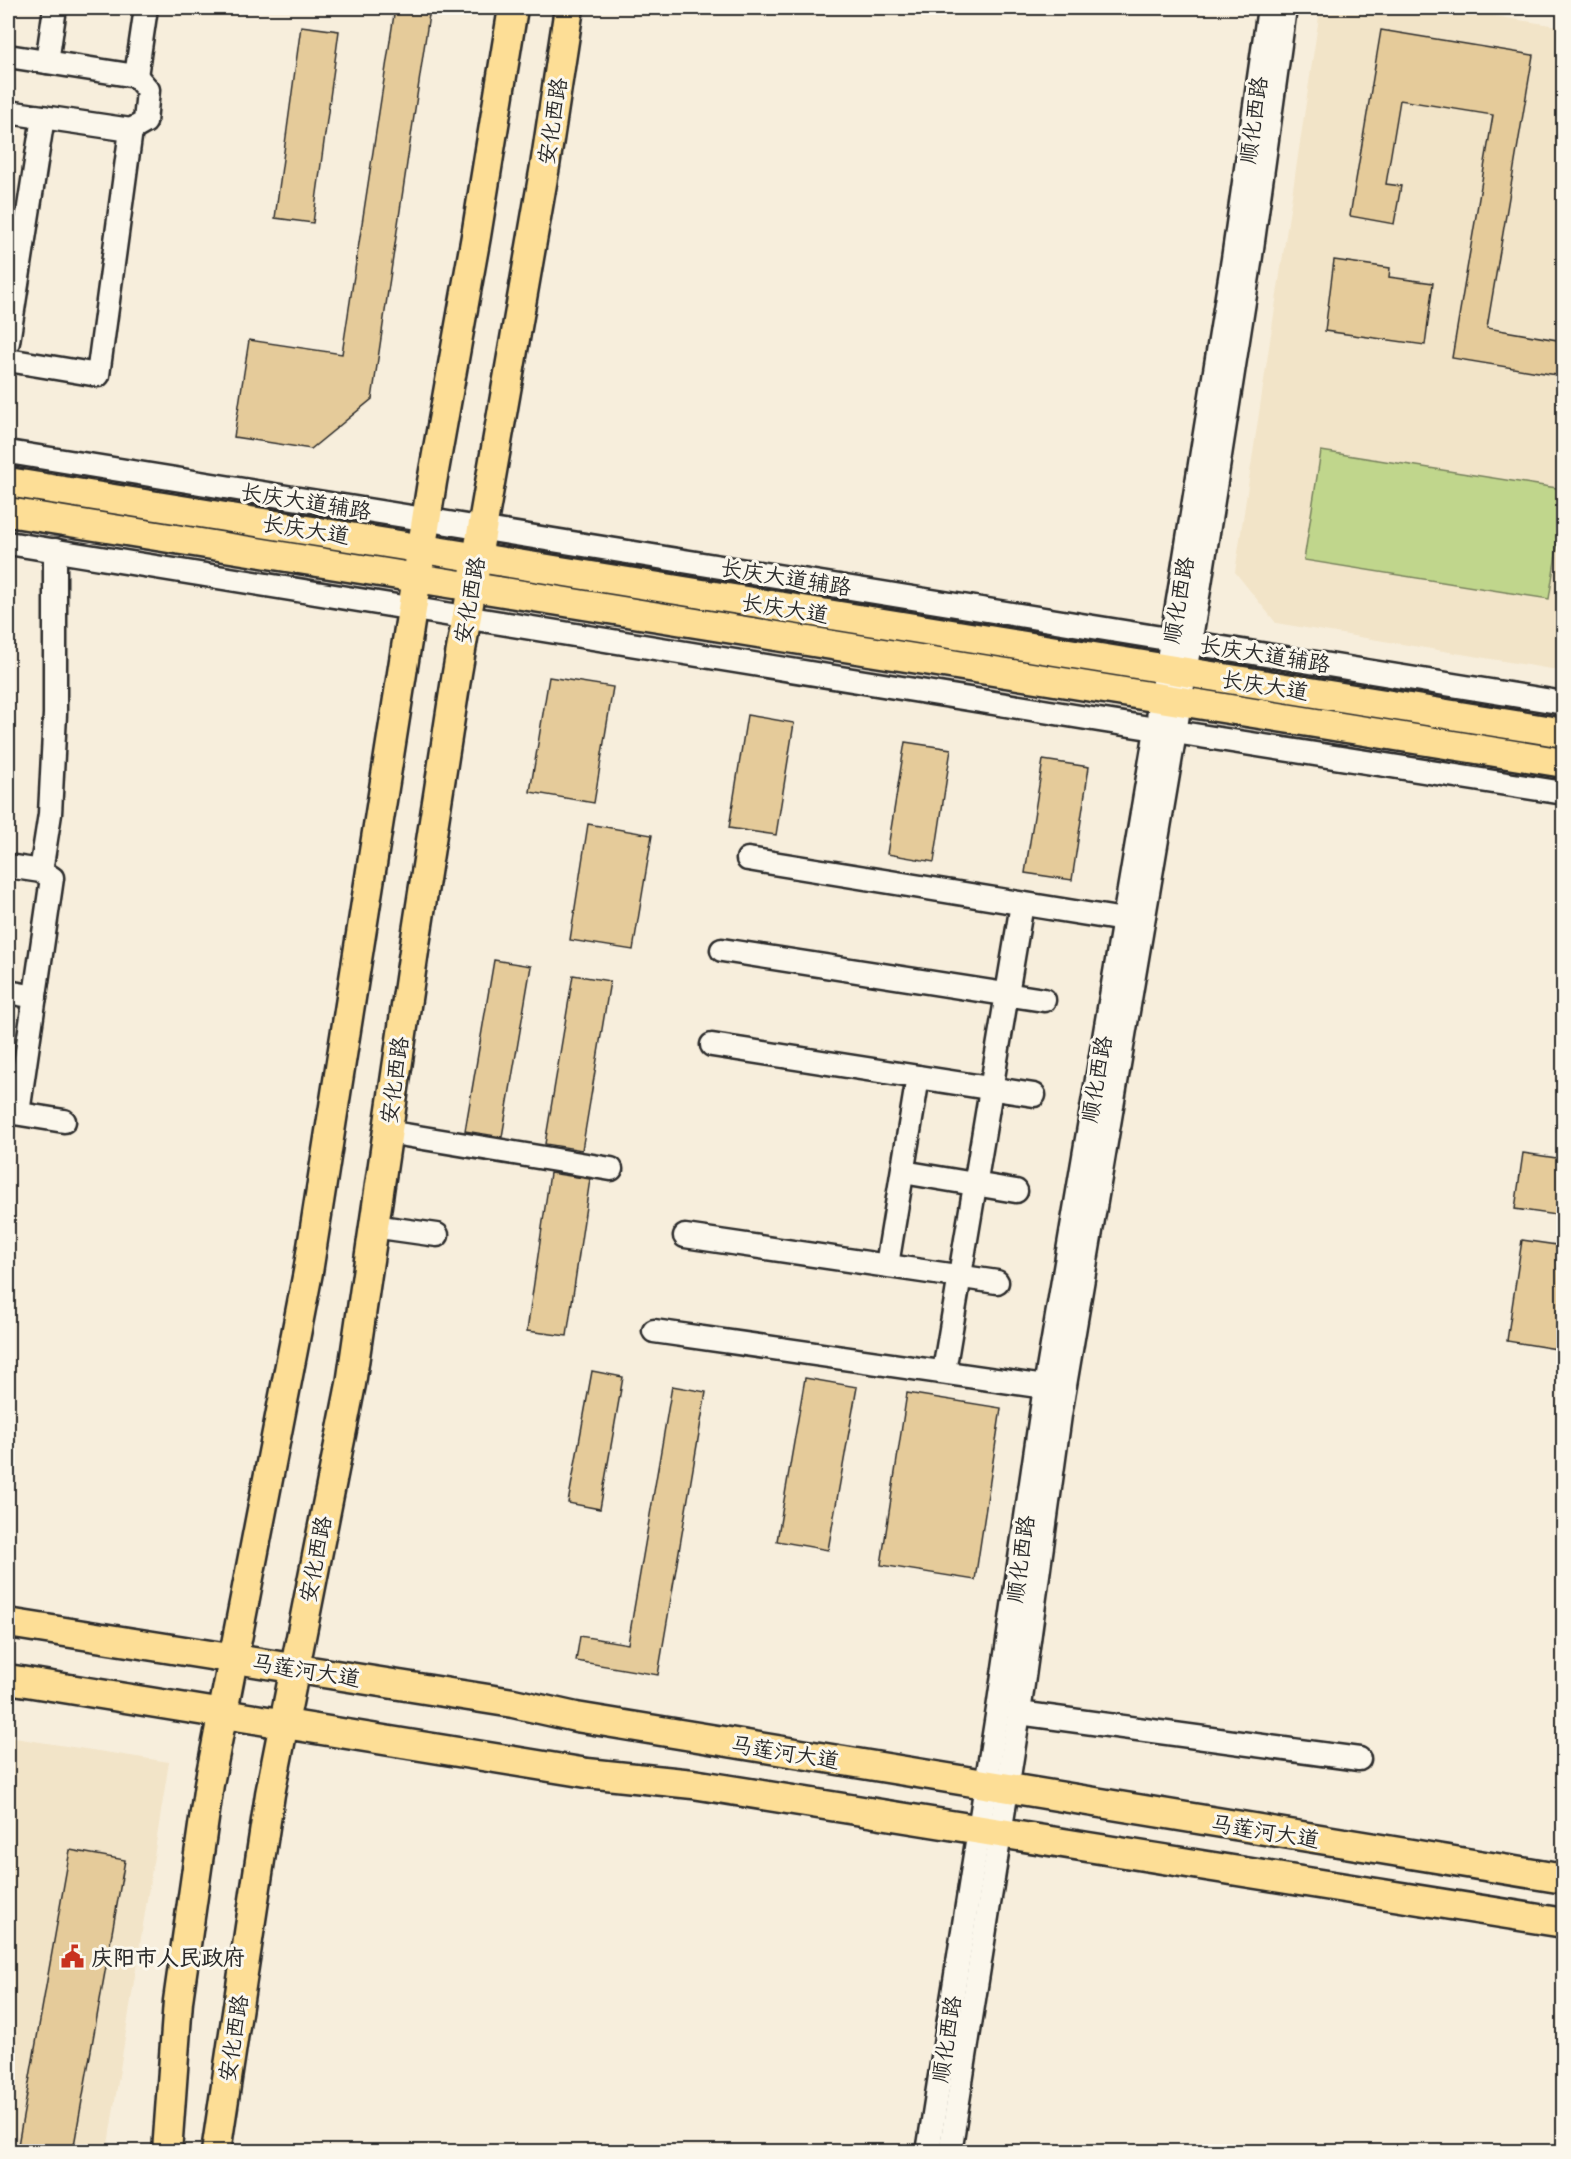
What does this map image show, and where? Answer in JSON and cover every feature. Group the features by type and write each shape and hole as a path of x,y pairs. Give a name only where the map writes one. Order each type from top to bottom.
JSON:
{"main road":[{"path":"167,2151 178,2001 210,1784 232,1658 308,1272 426,520 513,8"},
{"name":"安化西路","path":"216,2151 270,1794 351,1384 466,617 545,166 569,8"},
{"name":"长庆大道","path":"8,482 1563,733"},
{"name":"长庆大道","path":"8,512 1563,762"},
{"name":"马莲河大道","path":"8,1623 513,1702 576,1717 1563,1879"},
{"name":"马莲河大道","path":"8,1679 587,1773 693,1784 1563,1923"}],"street":[{"path":"47,62 55,8"},
{"path":"136,76 146,8"},
{"name":"顺化西路","path":"1181,641 1269,8"},
{"name":"顺化西路","path":"928,2151 996,1787 1045,1387 1124,920 1171,700 1250,263 1285,8"},
{"path":"8,56 136,76 148,90 145,122 131,130 8,112"},
{"path":"8,342 43,117"},
{"path":"8,360 98,375 131,130"},
{"name":"长庆大道辅路","path":"8,452 1563,703"},
{"path":"8,543 1563,793"},
{"path":"41,871 50,814 55,714 56,550"},
{"name":"顺化西路","path":"996,1787 1019,1713 1060,1415 1102,1175 1165,730"},
{"path":"748,859 1124,920"},
{"path":"8,866 41,871 52,878 35,997 13,1113 64,1121"},
{"path":"944,1371 1022,904"},
{"path":"722,950 1044,1000"},
{"path":"8,992 35,997"},
{"path":"712,1044 1034,1095"},
{"path":"887,1265 918,1077"},
{"path":"387,1132 611,1169"},
{"path":"903,1172 1016,1191"},
{"path":"373,1226 437,1235"},
{"path":"685,1236 997,1282"},
{"path":"654,1330 1045,1387"},
{"path":"1019,1713 1359,1759"},
{"name":"顺化西路","path":"950,2151 989,1831"}],"shaded area":[{"path":"1332,8 1446,8 1563,27 1563,671 1276,623 1235,572 1319,17"},
{"name":"庆阳市人民政府","path":"8,1737 169,1762 107,2151 8,2151"}],"green space":[{"path":"1321,451 1563,489 1563,510 1549,599 1304,560"}],"building":[{"path":"395,8 430,8 372,399 311,449 234,437 249,340 342,354"},
{"path":"301,26 339,31 313,223 275,218"},
{"path":"1381,30 1533,55 1487,328 1563,341 1563,376 1452,358 1493,115 1400,100 1386,184 1401,186 1394,224 1350,216"},
{"path":"1334,260 1390,268 1389,277 1433,283 1425,345 1325,331"},
{"path":"549,677 613,687 594,803 530,792"},
{"path":"747,715 794,723 776,835 729,828"},
{"path":"905,742 951,749 934,862 887,854"},
{"path":"1043,760 1089,767 1072,880 1025,873"},
{"path":"588,824 652,835 633,950 570,940"},
{"path":"494,960 531,966 502,1137 465,1131"},
{"path":"573,975 610,981 582,1150 545,1144"},
{"path":"1523,1153 1563,1159 1563,1216 1515,1209"},
{"path":"550,1173 590,1179 567,1336 527,1331"},
{"path":"1522,1240 1563,1246 1563,1350 1507,1341"},
{"path":"592,1371 623,1377 600,1509 568,1503"},
{"path":"805,1378 857,1387 828,1550 777,1541"},
{"path":"672,1386 706,1392 658,1675 576,1661 580,1636 628,1644"},
{"path":"907,1393 1001,1408 975,1580 881,1565"},
{"path":"70,1850 125,1860 73,2151 17,2151"}],"place":[{"name":"庆阳市人民政府","path":"73,1957"}]}
